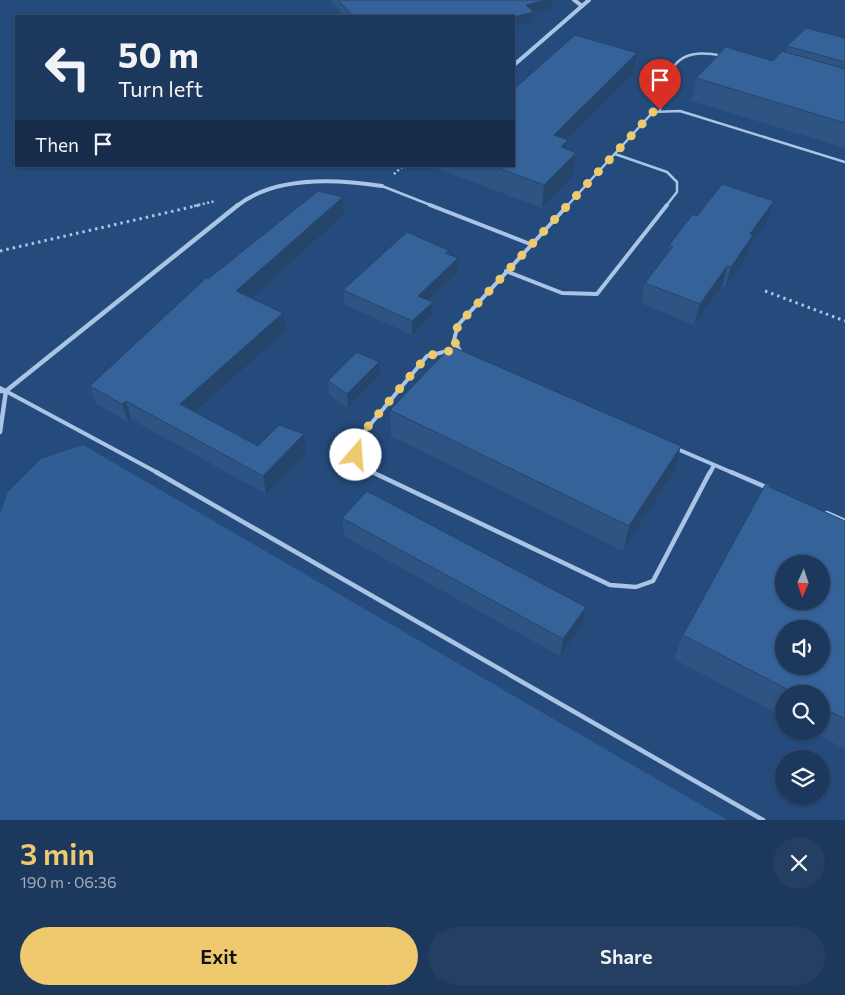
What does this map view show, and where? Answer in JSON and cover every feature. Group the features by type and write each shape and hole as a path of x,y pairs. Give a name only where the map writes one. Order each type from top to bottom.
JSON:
{"street":[{"path":"574,0 582,6"},
{"path":"515,64 589,0"},
{"path":"0,391 6,391 244,200 271,189 309,180 348,180 382,186"},
{"path":"0,432 6,391"}],"lane":[{"path":"660,110 665,87 676,60 689,54 714,53 732,58"},
{"path":"463,354 458,349 454,340 458,325 530,244 653,112 660,110 680,111 845,162"},
{"path":"506,271 565,295 581,297 597,294 677,192 677,182 667,172 615,154"},
{"path":"382,186 530,244"},
{"path":"458,349 427,356 360,436 356,455 366,470 610,585 636,587 653,581 714,465"},
{"path":"6,391 139,462 764,820"},
{"path":"670,446 775,491"},
{"path":"819,509 845,520"}],"path":[{"path":"0,251 217,200"},
{"path":"765,291 845,321"}],"shaded area":[{"path":"83,445 727,820 0,820 0,514 8,492 41,459"}],"building":[{"path":"338,0 546,0 526,5 534,12 515,17 515,15 352,15"},
{"path":"806,28 845,38 845,62 787,46"},
{"path":"575,35 637,53 554,135 568,140 561,147 576,153 544,185 496,167 515,167 515,88"},
{"path":"726,47 773,61 782,51 845,69 845,123 696,78"},
{"path":"722,184 774,201 750,234 753,235 731,267 727,266 700,304 645,283 673,246 669,245 693,214 697,216"},
{"path":"318,191 343,197 236,291 283,313 180,404 258,446 279,425 304,434 263,476 126,401 122,404 90,386 206,278 208,279"},
{"path":"407,232 448,250 445,253 458,258 418,296 433,302 412,321 343,290"},
{"path":"451,346 681,446 629,526 390,410"},
{"path":"357,352 379,362 347,394 328,381"},
{"path":"765,485 845,521 845,719 830,712 830,685 779,685 683,635"},
{"path":"367,491 586,607 563,639 342,518"}],"route":[{"path":"356,455 360,436 427,356 458,349 454,340 458,325 530,244 653,112 660,110"}]}
